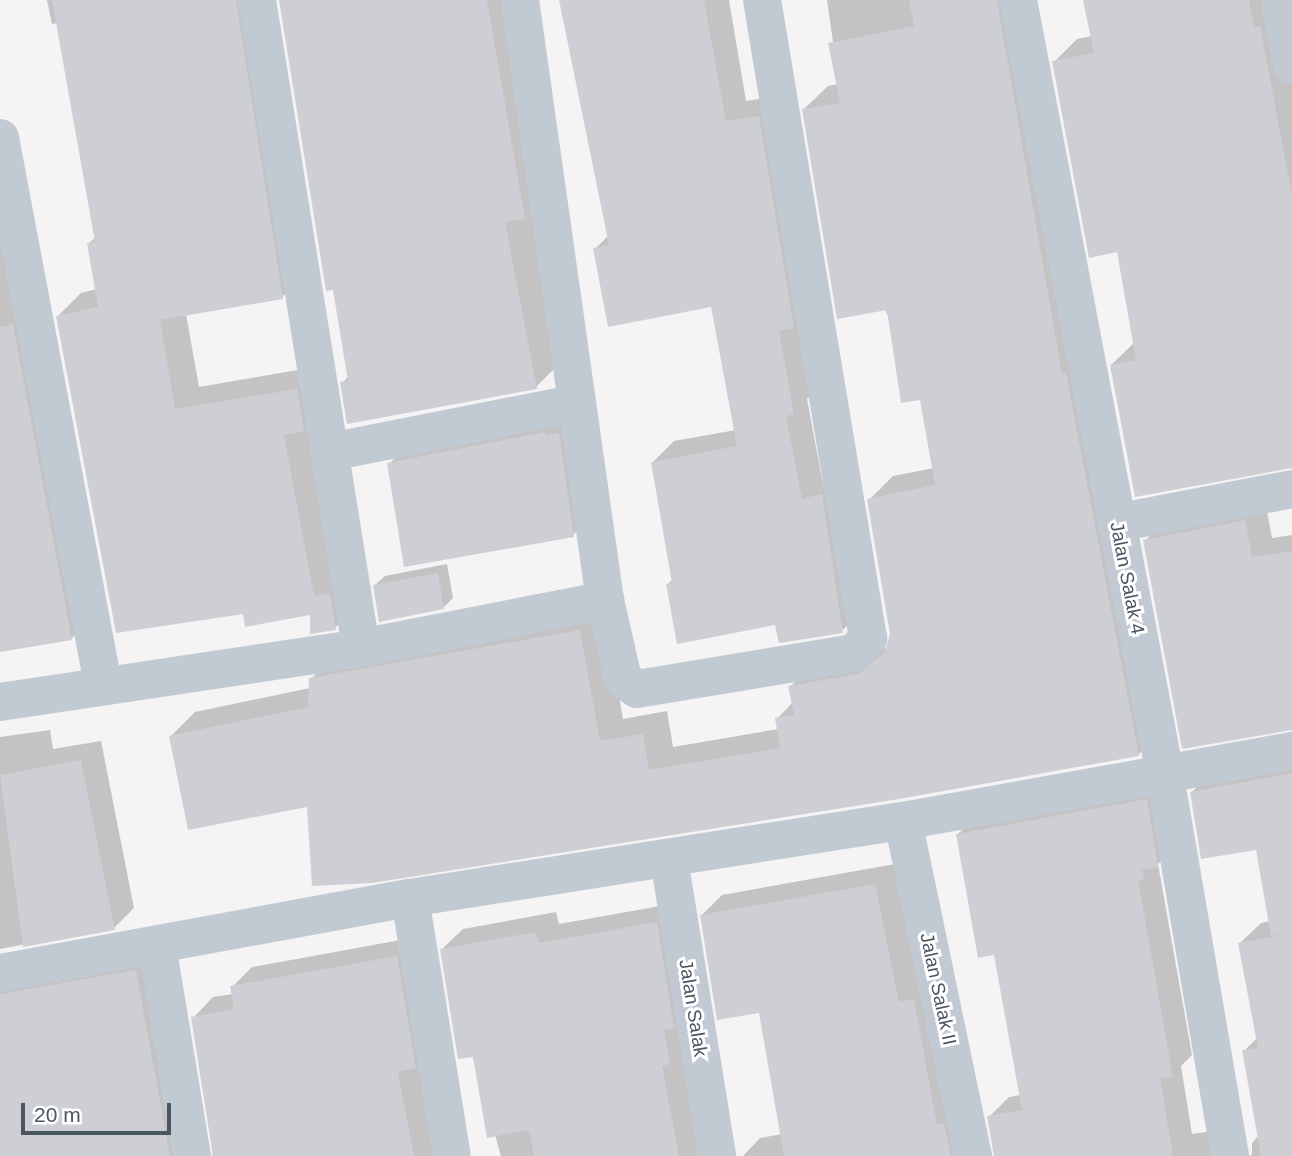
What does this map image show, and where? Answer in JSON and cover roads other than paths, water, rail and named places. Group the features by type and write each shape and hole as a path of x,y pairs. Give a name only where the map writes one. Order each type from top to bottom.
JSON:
{"street":[{"path":"257,0 361,648"},
{"path":"520,0 606,600 623,679 637,689 854,653 866,644 867,628 762,0"},
{"name":"Jalan Salak 4","path":"1018,0 1165,777 1230,1156"},
{"path":"1280,0 1292,66"},
{"path":"0,138 103,684"},
{"path":"330,452 577,403"},
{"path":"1116,523 1292,489"},
{"path":"0,702 103,684 361,648 606,600"},
{"path":"0,973 410,898 903,821 1165,777 1292,751"},
{"name":"Jalan Salak II","path":"903,821 973,1156"},
{"name":"Jalan Salak","path":"669,859 717,1156"},
{"path":"410,898 452,1156"},
{"path":"157,944 192,1156"}]}
